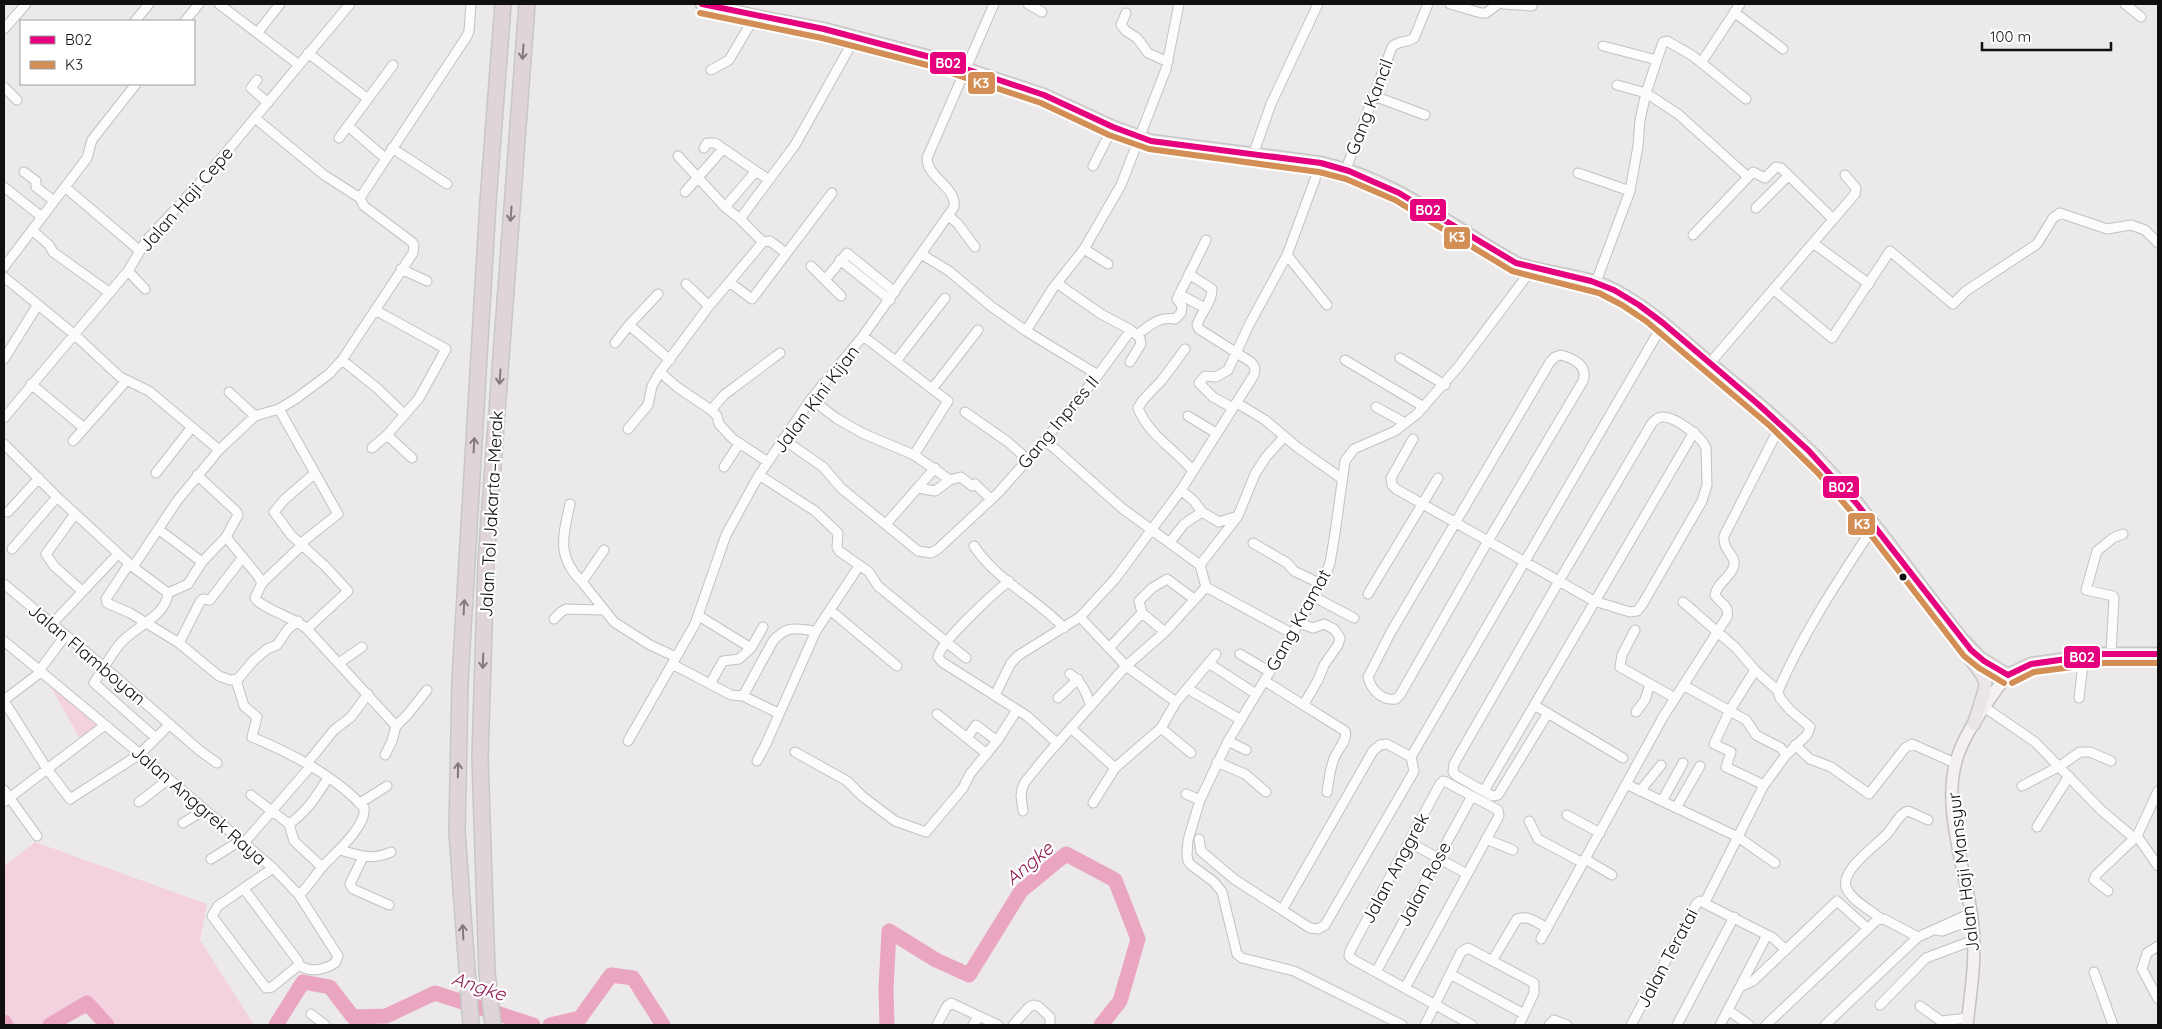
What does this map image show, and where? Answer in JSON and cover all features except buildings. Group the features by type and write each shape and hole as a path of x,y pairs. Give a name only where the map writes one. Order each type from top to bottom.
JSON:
{"highway":[{"name":"Jalan Tol Jakarta–Merak","path":"470,1025 457,832 460,681 488,202 503,4"},
{"name":"Jalan Tol Jakarta–Merak","path":"493,1025 487,972 480,758 486,561 527,4"}],"main road":[{"path":"702,4 856,36 967,69 1044,95 1140,138 1193,148 1321,164 1346,169 1381,182 1417,201 1502,256 1532,269 1596,282 1629,298 1663,324 1781,424 1841,484 1962,639 1979,657 2008,675 2031,664 2084,656 2111,653 2158,654"},
{"path":"1962,639 1968,655 1985,682 1984,692 1977,707 1974,724"},
{"name":"Jalan Haji Mansyur","path":"1968,1022 1974,962 1974,940 1972,917 1954,823 1952,791 1955,763 1964,739 1984,707 2008,675"}],"street":[{"path":"4,29 26,4"},
{"path":"136,20 149,4"},
{"path":"186,20 199,4"},
{"path":"220,4 299,65"},
{"path":"258,32 280,4"},
{"name":"Jalan Haji Cepe","path":"4,418 128,271 146,241 188,198 350,4"},
{"path":"360,198 467,36 471,4"},
{"path":"975,247 958,224 949,216 954,207 954,197 929,169 927,158 994,4"},
{"path":"1028,4 1042,12"},
{"path":"1026,331 1053,288 1084,249 1121,185 1168,62 1179,4"},
{"path":"1254,155 1271,104 1318,4"},
{"name":"Gang Kancil","path":"1346,169 1392,47 1399,42 1410,41 1414,38 1428,4"},
{"path":"1450,4 1481,13 1490,11 1498,4"},
{"path":"1504,4 1532,6"},
{"path":"1701,63 1740,4"},
{"path":"2125,4 2141,17"},
{"path":"1734,12 1783,49"},
{"path":"1126,13 1121,25 1123,28 1137,38 1148,53 1168,62"},
{"path":"711,70 729,60 755,16"},
{"path":"740,219 795,145 856,36"},
{"path":"1596,282 1630,190 1638,146 1640,120 1646,93 1665,41 1701,63 1746,99"},
{"path":"1603,46 1657,60"},
{"path":"308,54 368,99"},
{"path":"339,138 393,65"},
{"path":"257,80 251,88 268,103"},
{"path":"4,267 87,158 92,140 135,85"},
{"path":"1616,85 1646,93 1678,114 1748,176"},
{"path":"4,87 17,100"},
{"path":"1374,96 1425,115"},
{"path":"255,118 324,175 360,198 364,206 414,245 414,253 401,269 342,360 323,379 297,398 279,409 254,416 219,450 197,475 106,601 130,613 178,643 210,671 230,680 236,680 267,649 278,645 288,629 298,621"},
{"path":"348,126 385,158"},
{"path":"1093,166 1113,127"},
{"path":"704,148 707,143 715,143 769,180"},
{"path":"392,148 447,184"},
{"path":"685,192 723,149"},
{"path":"678,156 725,207 763,242"},
{"path":"1321,164 1288,255 1249,325 1228,370 1216,377 1205,376 1198,383 1213,397 1265,420 1284,437 1341,478"},
{"path":"1692,235 1748,176 1753,172 1765,178 1776,167 1780,168 1833,219"},
{"path":"725,207 756,171"},
{"path":"24,172 36,181 36,187 54,201"},
{"path":"1578,173 1630,190"},
{"path":"1710,363 1855,194 1856,188 1845,175"},
{"path":"1756,208 1788,176"},
{"path":"4,187 42,217"},
{"path":"65,187 140,251"},
{"path":"729,282 752,299 832,193"},
{"path":"1773,290 1832,338 1890,251 1953,304 1966,291 2037,244 2053,218 2060,213 2107,229 2130,225 2145,230 2158,243"},
{"name":"Jalan Kini Kijan","path":"628,741 699,616 726,535 759,475 811,399 863,336 949,216"},
{"path":"32,230 49,245 53,252 110,293"},
{"path":"1205,308 1179,294 1206,240"},
{"path":"628,429 648,405 650,391 660,372 709,306 763,242 770,241 786,253"},
{"path":"1813,243 1869,284"},
{"path":"1084,249 1108,264"},
{"path":"825,280 845,254 848,254 895,292"},
{"path":"921,254 948,271 992,307 1026,331 1098,375"},
{"path":"1288,255 1326,305"},
{"path":"840,260 890,300"},
{"path":"811,266 841,296"},
{"path":"401,269 428,281"},
{"name":"Gang Kramat","path":"1402,1025 1300,973 1273,964 1242,958 1237,954 1222,892 1214,882 1192,865 1186,855 1188,840 1200,800 1217,762 1300,623 1330,563 1345,461 1354,450 1396,431 1424,407 1445,384 1532,269"},
{"path":"128,271 145,289"},
{"path":"995,695 1011,663 1018,655 1080,617 1115,578 1181,490 1254,375 1255,368 1251,362 1199,329 1197,325 1212,298 1212,289 1189,274"},
{"path":"4,278 75,335 120,377 149,391 219,450"},
{"path":"876,289 882,281"},
{"path":"686,284 709,306"},
{"path":"1058,284 1101,314 1134,332 1140,338 1141,344 1130,362"},
{"path":"615,344 629,325 658,294"},
{"name":"Gang Inpres II","path":"783,439 823,467 841,488 918,551 931,553 938,549 991,499 1045,440 1134,332 1165,317 1175,318 1181,313 1182,306 1177,299 1179,294"},
{"path":"896,361 945,298"},
{"path":"4,359 37,306"},
{"path":"372,448 405,414 430,381 446,349 375,310"},
{"path":"1200,839 1202,851 1234,879 1310,928 1318,929 1325,925 1414,772 1411,757 1663,324"},
{"path":"629,325 670,360"},
{"path":"932,389 978,330"},
{"path":"863,336 948,401 914,455"},
{"path":"1185,349 1138,408 1155,436 1177,454 1193,471"},
{"path":"711,410 724,395 780,353"},
{"path":"1561,355 1568,357 1584,368 1585,375 1583,381 1488,541 1400,695 1396,699 1385,698 1370,686 1368,677 1391,632 1550,362 1555,357 1561,355"},
{"path":"1400,358 1445,384"},
{"path":"342,360 378,388 405,414"},
{"path":"1345,360 1424,407"},
{"path":"660,372 677,387 711,410 717,416 719,424 739,444 768,462"},
{"path":"73,441 126,381"},
{"path":"32,384 84,428"},
{"path":"229,392 254,416"},
{"path":"811,399 836,418 862,433 914,455 950,480"},
{"path":"1376,407 1405,423"},
{"path":"279,409 338,514 301,545 262,583 255,598 257,601 298,621 307,629 396,726"},
{"path":"965,412 1002,438 1027,459"},
{"path":"1188,416 1216,433"},
{"path":"1413,439 1391,478 1392,484 1396,489 1524,562 1558,581 1594,600 1630,612 1637,611 1642,605 1705,493 1706,448 1701,438 1694,432 1664,416 1657,418 1652,423 1558,581 1454,764 1453,772 1495,796 1500,793 1548,713"},
{"path":"1541,938 1675,698 1728,612 1726,606 1717,598 1716,590 1734,565 1734,560 1725,548 1724,536 1781,424"},
{"path":"156,473 192,427"},
{"path":"1484,791 1694,432"},
{"path":"387,434 412,458"},
{"path":"1200,565 1238,516 1255,474 1266,457 1284,437"},
{"path":"1045,440 1123,509 1200,565 1206,587 1293,634"},
{"path":"4,444 118,554 168,593"},
{"path":"724,467 739,444"},
{"path":"886,524 934,468"},
{"path":"307,629 348,592 326,567 301,545 278,519 274,510 314,474"},
{"path":"168,593 188,584 202,562 226,537 238,512 197,475"},
{"path":"759,475 815,511 838,533 837,547 839,551 869,572 878,586 893,596 946,643 966,658"},
{"path":"918,488 935,490 950,480 961,477 968,485 972,486 975,484 991,499"},
{"path":"8,512 39,478"},
{"path":"1368,594 1438,478"},
{"path":"1181,490 1194,501 1202,512 1219,522 1238,516"},
{"path":"12,549 57,497"},
{"path":"570,504 563,534 563,549 567,563 614,622 710,684 732,695 743,696 778,713"},
{"path":"1170,542 1184,524 1202,512"},
{"path":"75,514 46,554 54,566 82,592"},
{"path":"1778,691 1796,654 1838,580 1874,526"},
{"path":"158,529 202,562"},
{"path":"2111,653 2114,598 2086,590 2097,550 2113,538 2123,534"},
{"path":"226,537 262,583"},
{"path":"1252,543 1287,563 1294,571 1321,584"},
{"path":"974,546 980,555 1051,614 1064,628"},
{"path":"582,582 604,550"},
{"path":"52,624 118,554"},
{"path":"178,643 200,602 210,600 243,557"},
{"path":"756,760 766,744 778,713 816,631 859,566"},
{"path":"1165,632 1142,613 1139,601 1152,588 1165,579 1169,579 1194,599"},
{"path":"1009,581 980,605 946,643 938,653 938,657 942,662 1018,710 1057,743"},
{"name":"Jalan Flamboyan","path":"4,584 217,763"},
{"path":"1022,812 1021,796 1026,782 1057,743 1072,729 1126,666 1165,632 1206,587"},
{"path":"156,738 94,684 120,643 145,624 166,603 168,593"},
{"path":"1314,597 1354,618"},
{"path":"1683,602 1718,631 1778,691 1780,698 1790,710 1810,728 1807,735 1786,755 1764,785 1705,902"},
{"path":"554,619 566,609 603,610"},
{"path":"830,610 897,666"},
{"path":"1109,648 1142,613"},
{"path":"699,616 751,648"},
{"path":"1080,617 1126,666 1176,702"},
{"path":"1300,623 1313,628 1324,624 1334,629 1340,638 1338,645 1324,665 1318,680 1304,704"},
{"path":"710,684 723,661 726,659 737,660 751,648 763,627"},
{"path":"743,696 773,641 779,634 790,628 816,631"},
{"path":"1635,630 1622,655 1620,667 1675,698"},
{"path":"65,636 40,672 4,701 67,798 70,799 140,754 170,724"},
{"name":"Jalan Anggrek Raya","path":"5,645 140,754 273,868 299,895 338,956 335,963 323,970 307,970 299,965"},
{"path":"339,664 362,648"},
{"path":"1093,803 1115,768 1161,728 1176,702 1210,664 1216,654"},
{"path":"1240,654 1270,672"},
{"path":"2079,698 2084,656"},
{"path":"1210,664 1256,694"},
{"path":"1755,670 1730,710 1714,744 1731,752 1726,767 1764,785"},
{"path":"1070,674 1078,679 1085,689 1091,706"},
{"path":"1058,698 1078,679"},
{"path":"236,680 244,706 258,717 252,736 271,744 328,778 348,791 364,808 364,815 352,835 299,895"},
{"path":"1265,681 1346,731 1347,734 1335,756 1327,792"},
{"path":"1636,712 1645,700 1650,684"},
{"path":"1684,684 1746,720 1756,734 1781,748 1786,755"},
{"path":"1188,689 1241,720"},
{"path":"385,755 392,741 396,726 427,690"},
{"path":"211,860 235,844 244,843 310,767 309,761 319,748 334,730 351,717 368,694"},
{"path":"1534,705 1623,758"},
{"path":"1984,707 2035,742 2101,810 2135,837 2158,866"},
{"path":"795,752 847,781 862,796 895,820 926,832 963,788 970,774 997,741 1018,710"},
{"path":"936,714 987,754"},
{"path":"7,800 105,725"},
{"path":"967,738 976,725 997,741"},
{"path":"1161,728 1191,753"},
{"path":"1072,729 1115,768"},
{"path":"1228,741 1246,750"},
{"path":"1282,910 1373,751 1380,745 1387,744 1411,757"},
{"path":"1795,745 1810,760 1831,766 1869,794 1905,748 1912,744 1955,763"},
{"path":"2022,786 2060,766 2076,754 2085,751 2112,761"},
{"path":"1217,762 1245,774 1266,792"},
{"path":"1662,801 1683,763"},
{"path":"1640,791 1661,765"},
{"path":"1676,808 1700,766"},
{"path":"2037,827 2069,776"},
{"path":"290,824 313,801 328,778"},
{"path":"139,802 168,779"},
{"name":"Jalan Anggrek","path":"1376,972 1349,956 1350,951 1409,842 1443,781 1472,796"},
{"path":"1626,784 1738,837 1775,863"},
{"path":"360,803 387,786"},
{"path":"4,790 7,800 37,836"},
{"path":"2108,891 2096,883 2094,880 2096,875 2135,837 2158,791"},
{"path":"1186,794 1200,800"},
{"path":"251,795 290,824 294,841 322,867"},
{"path":"1406,988 1499,813 1472,796"},
{"name":"Jalan Rose","path":"1376,972 1472,796"},
{"path":"183,823 204,810"},
{"path":"1918,937 1880,918 1858,901 1846,888 1846,880 1853,867 1868,850 1891,830 1904,813 1908,811 1928,820"},
{"path":"1567,815 1600,833"},
{"path":"1529,821 1538,839 1612,875"},
{"path":"1486,839 1513,850"},
{"path":"1409,842 1467,874"},
{"path":"340,850 363,857 381,856 391,852"},
{"path":"363,857 350,884 353,890 389,905"},
{"path":"244,889 298,961 299,965 272,987 266,988 215,921 212,914 215,909 273,868"},
{"name":"Jalan Teratai","path":"1631,1025 1696,903 1700,901 1768,935 1786,950"},
{"path":"1740,987 1753,980 1837,901 1867,928"},
{"path":"1492,960 1517,919 1522,917 1528,918 1547,928"},
{"path":"1676,1025 1734,917"},
{"path":"1825,1025 1918,937 1936,930 1941,925 1972,917"},
{"path":"1766,1025 1867,928 1880,918"},
{"path":"1720,1025 1768,935"},
{"path":"1880,1005 1926,958 1974,940"},
{"path":"2158,946 2146,953 2142,969 2158,999"},
{"path":"1425,1025 1461,952 1466,949 1492,960 1534,983 1534,993 1519,1025"},
{"path":"1376,972 1472,1025"},
{"path":"2094,972 2113,1025"},
{"path":"1450,974 1524,1014"},
{"path":"937,1025 947,1006 951,1003 998,1025"},
{"path":"1014,1025 1029,1006 1038,1006 1047,1012 1050,1017 1050,1025"},
{"path":"1920,1006 1941,1022 1968,1022"},
{"path":"1728,1010 1749,1025"},
{"path":"311,1014 325,1025"},
{"path":"973,1025 979,1016"},
{"path":"1550,1025 1554,1020 1567,1025"}],"shaded area":[{"path":"44,675 103,726 82,742"},
{"path":"35,842 207,904 200,940 254,1025 107,1025 92,1012 61,1025 15,1025 7,1021 4,1015 4,866"}],"waterway":[{"name":"Angke","path":"887,1025 886,989 889,931 936,960 969,975 1021,891 1066,854 1115,880 1138,939 1120,1001 1101,1025"},
{"name":"Angke","path":"550,1025 580,1018 611,975 633,978 663,1025"},
{"name":"Angke","path":"276,1025 303,982 330,987 353,1017 386,1016 435,993 533,1025"},
{"name":"Angke","path":"50,1025 87,1003 107,1025"}],"transit line":[{"name":"B02","path":"702,4 824,29 930,57 1044,95 1113,127 1151,141 1321,163 1349,171 1399,193 1516,263 1591,281 1614,290 1639,305 1663,323 1759,405 1809,451 1857,504 1971,650 1984,661 2008,675"},
{"name":"K3","path":"700,13 822,38 927,65 1041,103 1109,135 1149,149 1319,172 1346,179 1395,200 1512,271 1599,293 1646,321 1770,426 1818,473 1867,530 1964,656 1979,668 2004,683"},
{"name":"B02","path":"2008,675 2031,664 2102,654 2158,654"},
{"name":"K3","path":"2012,683 2034,672 2103,663 2158,663"}]}
